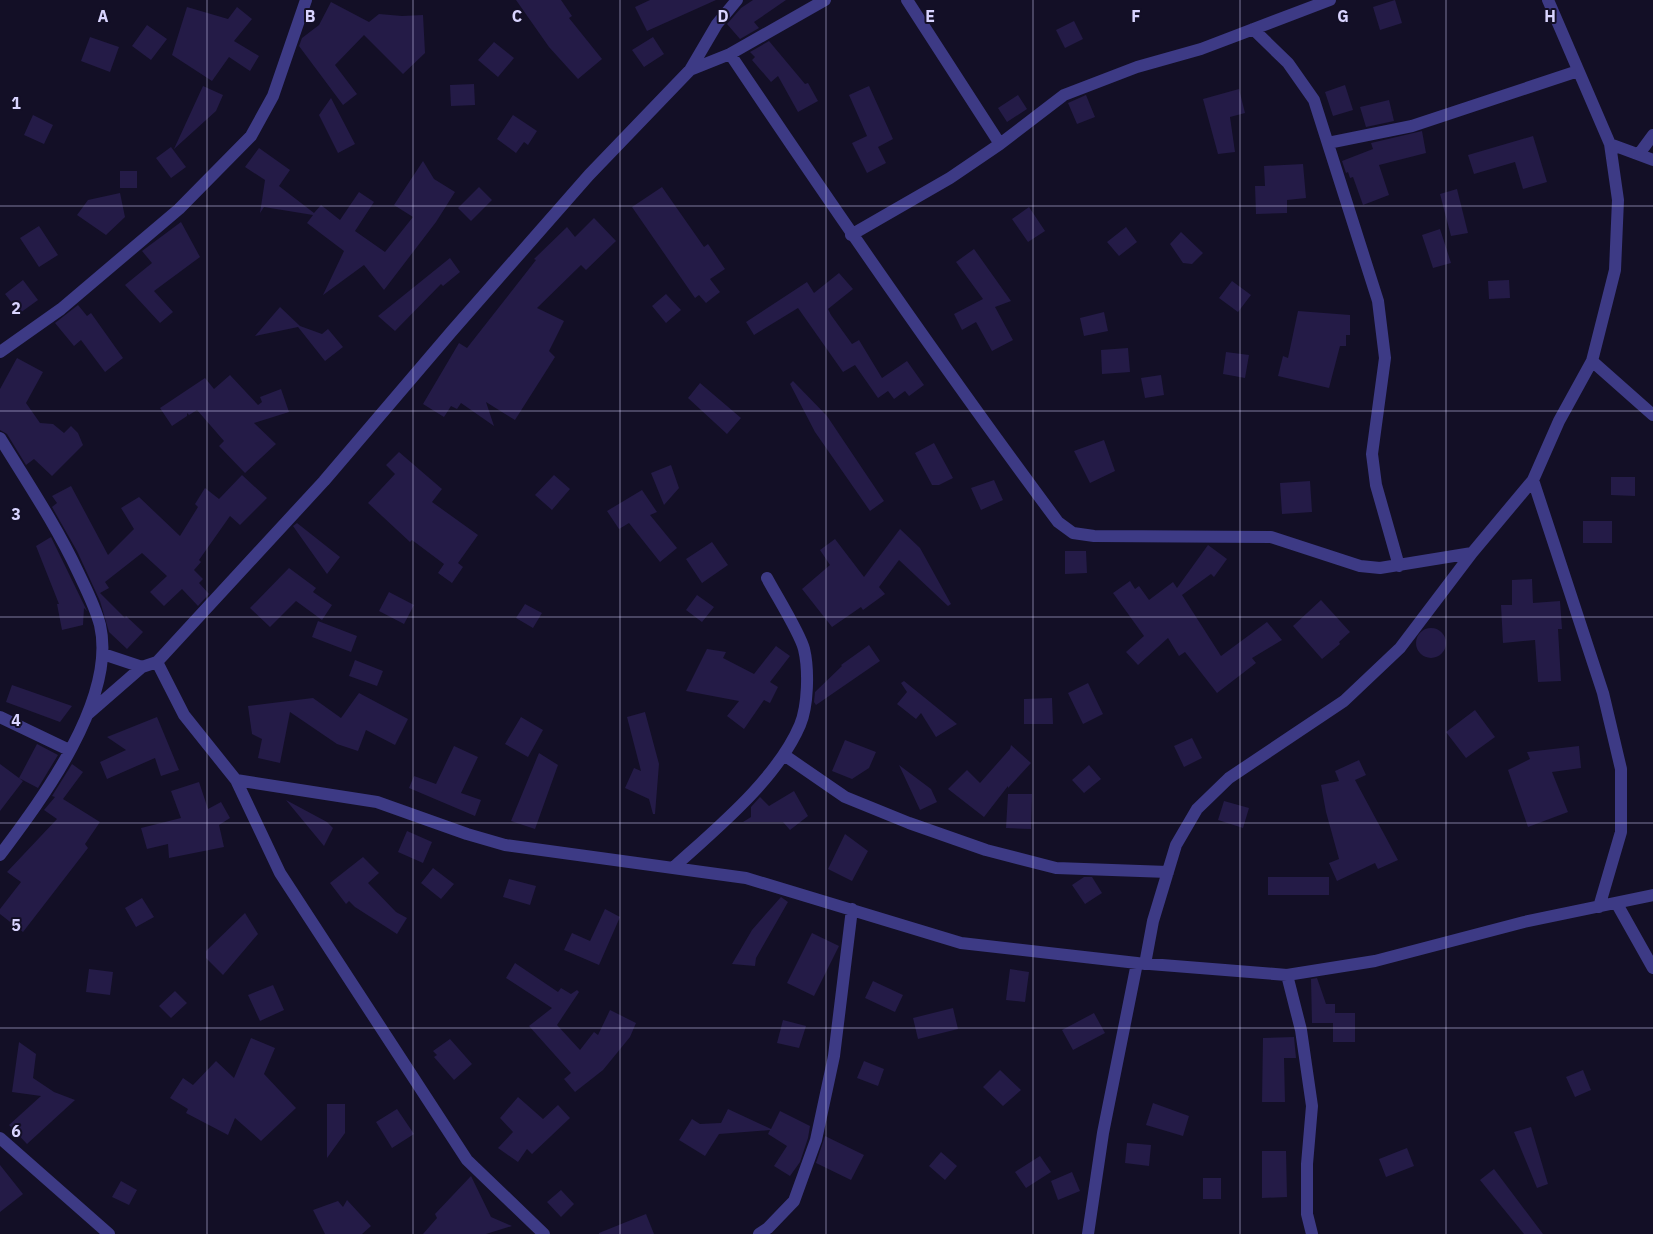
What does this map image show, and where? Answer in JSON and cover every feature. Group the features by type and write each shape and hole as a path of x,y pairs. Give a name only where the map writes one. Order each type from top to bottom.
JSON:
{"street":[{"path":"0,352 61,308 178,209 251,136 273,96 306,0"},
{"path":"88,714 142,667 158,662 324,481 589,175 690,70 717,24 737,0"},
{"path":"690,70 730,54 824,0"},
{"path":"907,0 1000,144"},
{"path":"851,235 950,178 1000,144 1064,95 1137,66 1201,49 1330,0"},
{"path":"1088,1234 1103,1133 1141,964 1176,844 1197,810 1229,778 1344,701 1400,648 1472,553 1533,480 1559,421 1592,361 1615,270 1618,200 1610,144 1548,0"},
{"path":"1253,29 1288,63 1314,100 1378,302 1385,358 1372,454 1376,486 1399,566"},
{"path":"730,54 851,235 957,386 1058,522 1073,533 1094,536 1271,537 1360,566 1380,568 1472,553"},
{"path":"1328,143 1412,126 1578,71"},
{"path":"1639,154 1653,135"},
{"path":"1610,144 1653,160"},
{"path":"1592,361 1653,414"},
{"path":"0,438 62,538 89,595 100,625 103,654 96,691 88,714 30,815 0,855"},
{"path":"1533,480 1603,694 1621,769 1620,832 1600,907"},
{"path":"674,868 733,814 784,755 801,723 808,684 804,648 768,578"},
{"path":"103,654 142,667"},
{"path":"158,662 184,714 236,780 280,873 467,1160 544,1234"},
{"path":"0,717 69,750"},
{"path":"784,755 845,796 909,824 986,850 1056,868 1168,872"},
{"path":"236,780 377,802 467,834 505,844 746,878 961,943 1141,964 1286,975 1375,960 1524,922 1653,895"},
{"path":"1617,904 1653,968"},
{"path":"759,1234 768,1228 794,1201 816,1140 834,1056 852,909"},
{"path":"1286,975 1301,1030 1312,1106 1307,1164 1307,1214 1312,1234"},
{"path":"0,1138 109,1234"}],"building":[{"path":"516,0 561,0 572,16 569,18 602,59 578,79 549,47"},
{"path":"650,0 716,0 647,31 635,7"},
{"path":"753,0 786,0 754,22 759,28 740,39 727,24 741,8"},
{"path":"1395,0 1402,23 1380,30 1373,7"},
{"path":"331,2 369,22 379,14 423,15 425,53 403,74 364,35 335,65 357,94 343,105 299,46 302,38 319,25"},
{"path":"187,7 228,19 237,7 252,19 234,41 259,56 250,71 229,57 212,81 172,55"},
{"path":"1074,21 1083,39 1065,48 1056,30"},
{"path":"147,25 167,39 151,60 132,46"},
{"path":"90,37 119,47 110,72 81,61"},
{"path":"653,37 664,54 644,67 632,50"},
{"path":"769,41 805,84 808,83 818,101 798,112 778,76 771,82 752,60 755,57 750,52"},
{"path":"494,42 514,58 498,77 478,60"},
{"path":"474,84 475,105 451,106 450,85"},
{"path":"1345,85 1353,110 1333,116 1325,92"},
{"path":"203,86 223,95 216,111 174,149"},
{"path":"869,86 893,139 878,147 886,163 867,173 852,143 867,136 849,95"},
{"path":"1239,89 1245,113 1230,117 1235,152 1218,154 1203,99"},
{"path":"1018,95 1027,109 1007,122 998,108"},
{"path":"1086,95 1095,117 1077,124 1068,103"},
{"path":"331,98 355,144 338,153 319,115"},
{"path":"1389,100 1394,121 1366,127 1360,107"},
{"path":"33,115 53,125 44,144 24,135"},
{"path":"513,115 537,131 528,145 524,142 516,153 497,139"},
{"path":"1422,131 1426,153 1379,165 1389,195 1363,205 1353,177 1350,178 1348,172 1346,173 1342,161 1373,149 1371,143"},
{"path":"1533,136 1547,182 1523,189 1515,162 1474,174 1468,155"},
{"path":"171,147 186,167 171,178 156,158"},
{"path":"259,148 290,170 279,186 314,213 321,205 340,220 359,192 374,202 355,231 385,252 413,217 394,205 423,161 434,179 455,192 436,222 384,290 364,265 323,295 344,251 307,223 313,215 264,207 260,213 265,180 245,167"},
{"path":"1303,164 1306,198 1287,200 1287,213 1256,214 1255,186 1265,186 1264,166"},
{"path":"120,171 137,171 137,188 120,188"},
{"path":"479,187 492,200 471,221 458,208"},
{"path":"662,187 704,247 708,244 725,269 710,279 720,292 706,303 699,295 695,298 632,207"},
{"path":"1457,189 1468,233 1451,236 1440,194"},
{"path":"120,193 125,217 106,235 77,215 88,200"},
{"path":"1029,207 1045,231 1028,242 1012,219"},
{"path":"594,218 616,241 586,270 581,265 537,308 564,321 549,351 555,357 515,420 486,402 494,426 461,403 457,409 451,406 444,417 423,404 459,343 467,348 536,260 534,259 567,227 575,237"},
{"path":"181,222 200,257 154,291 173,312 160,323 125,285 152,263 142,251"},
{"path":"39,226 58,255 39,267 20,238"},
{"path":"1126,227 1137,242 1119,256 1107,242"},
{"path":"1440,229 1451,263 1433,268 1422,235"},
{"path":"1181,232 1203,253 1192,264 1183,263 1170,244"},
{"path":"974,249 1011,301 995,307 1013,340 992,351 976,322 962,330 954,314 983,299 956,262"},
{"path":"450,258 460,272 443,286 441,284 395,331 378,316"},
{"path":"839,273 853,289 828,309 831,315 852,344 859,340 882,378 907,361 924,385 909,396 905,391 894,399 888,391 878,398 855,365 843,372 798,308 754,335 746,322 807,282 814,293"},
{"path":"23,280 38,300 20,313 5,294"},
{"path":"1509,280 1510,298 1489,299 1488,281"},
{"path":"1232,281 1251,295 1238,312 1219,298"},
{"path":"666,294 681,310 666,323 652,306"},
{"path":"78,305 87,316 91,313 123,358 105,372 81,340 74,346 55,323"},
{"path":"280,307 300,326 322,334 328,329 343,347 325,361 298,327 255,336"},
{"path":"1298,311 1350,315 1350,335 1346,335 1346,346 1340,346 1329,388 1278,376 1283,356 1288,358"},
{"path":"1104,312 1108,331 1084,336 1080,318"},
{"path":"1128,348 1130,372 1102,374 1101,350"},
{"path":"1226,352 1249,355 1245,378 1223,374"},
{"path":"17,358 43,372 26,403 40,423 53,424 64,433 71,426 78,433 83,445 52,476 34,459 26,465 7,434 0,430 0,389"},
{"path":"230,375 258,405 262,402 260,397 281,389 289,412 254,423 276,444 245,473 219,446 224,441 197,410 189,415 187,413 187,416 172,426 160,408 205,378 214,389"},
{"path":"1161,375 1164,395 1145,398 1141,378"},
{"path":"793,381 827,416 884,501 870,511 815,432 790,384"},
{"path":"700,383 741,418 727,434 688,398"},
{"path":"1104,440 1115,471 1090,483 1074,451"},
{"path":"934,443 953,478 939,485 932,485 915,453"},
{"path":"399,452 442,489 432,502 478,535 458,563 463,567 452,583 438,573 444,564 412,540 410,542 368,503 395,474 386,465"},
{"path":"671,465 679,488 664,505 651,473"},
{"path":"242,475 267,498 240,525 230,516 199,560 201,562 194,570 203,579 199,583 209,594 198,606 182,589 164,606 150,592 167,576 142,553 105,582 109,588 100,593 125,618 126,616 143,632 127,649 109,632 100,601 77,551 52,507 57,503 52,496 71,486 108,555 134,529 121,508 139,497 180,536 198,507 195,504 205,488 219,499"},
{"path":"554,475 570,489 552,510 535,495"},
{"path":"1611,477 1635,477 1635,496 1611,495"},
{"path":"994,480 1003,500 981,510 971,488"},
{"path":"1310,481 1312,512 1282,514 1280,483"},
{"path":"642,490 657,512 650,515 677,548 660,562 629,523 619,529 607,511"},
{"path":"1583,521 1612,521 1612,543 1583,543"},
{"path":"297,523 340,557 327,574 293,526"},
{"path":"900,529 920,548 951,604 948,606 899,560 879,587 885,594 863,610 861,607 832,627 802,589 830,565 820,550 835,539 864,577"},
{"path":"51,537 87,611 84,608 83,625 62,630 57,604 59,604 36,546"},
{"path":"712,542 728,565 702,583 686,559"},
{"path":"1208,545 1227,559 1214,577 1211,574 1182,595 1221,656 1267,622 1282,640 1252,658 1256,663 1217,693 1185,652 1179,656 1168,638 1138,665 1126,652 1144,636 1113,593 1130,581 1135,589 1139,586 1149,600 1173,582 1177,588"},
{"path":"1065,551 1086,551 1087,573 1065,574"},
{"path":"289,568 316,588 313,592 332,605 322,620 296,601 270,627 250,608"},
{"path":"1532,579 1533,603 1560,601 1562,629 1558,629 1561,681 1538,682 1535,640 1503,643 1501,605 1512,605 1512,580"},
{"path":"389,592 414,605 404,624 379,611"},
{"path":"697,595 714,607 702,622 686,610"},
{"path":"1321,600 1350,632 1339,642 1340,644 1322,659 1293,626"},
{"path":"525,604 542,613 533,628 516,618"},
{"path":"318,621 357,636 351,652 312,637"},
{"path":"1431,628 1437,629 1445,637 1445,649 1437,657 1431,658 1425,657 1417,649 1416,643 1417,637 1425,629"},
{"path":"869,645 880,661 816,705 814,702 815,692 841,665"},
{"path":"776,646 790,656 770,682 778,687 770,703 764,700 744,729 727,716 739,701 686,691 707,649 726,652 723,658 754,674"},
{"path":"355,660 383,671 377,686 349,676"},
{"path":"904,681 957,724 936,737 921,713 916,719 897,704 907,692 901,683"},
{"path":"1088,683 1103,714 1083,724 1068,693"},
{"path":"12,685 72,706 60,722 6,702"},
{"path":"359,693 408,719 395,745 366,730 358,751 337,744 290,712 280,763 258,758 262,739 252,734 248,706 313,698 341,718"},
{"path":"1052,698 1053,724 1024,724 1024,699"},
{"path":"1475,710 1495,737 1466,758 1446,732"},
{"path":"645,712 659,764 655,814 653,814 649,799 625,788 634,768 641,771 627,717"},
{"path":"157,717 179,770 161,776 155,758 107,779 100,762 126,750 107,737"},
{"path":"521,717 543,730 528,757 505,744"},
{"path":"1192,738 1202,758 1184,767 1174,746"},
{"path":"845,740 876,752 869,768 852,779 832,771"},
{"path":"37,744 58,755 38,788 19,778"},
{"path":"1011,745 1031,763 1008,788 1008,786 984,817 948,789 967,770 980,783 1010,749"},
{"path":"454,746 478,757 461,793 481,800 475,816 409,788 414,776 436,784"},
{"path":"1579,746 1581,768 1552,772 1568,812 1528,827 1508,770 1530,759 1527,752"},
{"path":"539,753 558,765 535,829 511,821"},
{"path":"1359,760 1366,775 1355,780 1398,860 1378,869 1375,863 1337,881 1329,863 1339,859 1326,812 1321,785 1339,781 1335,771"},
{"path":"0,764 23,781 0,811"},
{"path":"72,764 83,772 63,799 100,822 85,844 88,848 23,932 0,914 0,909 21,882 7,872 57,819 44,810 55,797 52,796"},
{"path":"899,765 931,789 937,802 920,810"},
{"path":"1089,765 1101,779 1084,793 1072,780"},
{"path":"199,782 208,809 221,802 230,818 219,825 224,847 169,858 168,844 147,849 141,828 181,818 171,791"},
{"path":"794,791 808,816 790,830 783,822 743,822 751,817 751,807 760,797 769,806"},
{"path":"1008,794 1032,794 1031,829 1006,828"},
{"path":"286,800 327,822 333,828 324,846"},
{"path":"1224,801 1249,808 1243,828 1218,820"},
{"path":"407,831 432,842 423,863 398,852"},
{"path":"845,834 868,851 852,881 828,869"},
{"path":"363,857 379,873 368,883 396,912 407,918 397,934 355,907 349,901 346,904 330,883"},
{"path":"433,868 454,884 441,899 421,883"},
{"path":"1084,877 1092,877 1102,893 1085,904 1072,885"},
{"path":"1268,877 1329,877 1329,895 1268,895"},
{"path":"509,879 536,886 530,905 503,897"},
{"path":"781,897 788,902 756,958 755,966 732,964 752,930"},
{"path":"142,898 154,917 136,927 125,908"},
{"path":"605,909 620,917 599,965 564,950 572,933 590,941"},
{"path":"245,913 258,934 223,975 206,958 206,951"},
{"path":"812,933 839,946 814,996 787,983"},
{"path":"515,963 558,992 561,988 571,994 577,990 579,992 557,1025 580,1050 594,1032 598,1035 610,1010 636,1023 630,1037 603,1070 575,1092 564,1079 571,1073 529,1026 552,1008 506,978"},
{"path":"89,969 113,972 110,995 86,992"},
{"path":"1010,969 1029,972 1025,1002 1006,1000"},
{"path":"1317,978 1326,1004 1335,1004 1335,1013 1355,1013 1355,1042 1333,1042 1333,1023 1312,1023 1311,979"},
{"path":"873,981 903,995 895,1012 865,998"},
{"path":"273,985 284,1010 260,1021 248,995"},
{"path":"175,991 187,1003 171,1018 159,1006"},
{"path":"953,1008 958,1029 918,1039 913,1018"},
{"path":"1094,1013 1105,1033 1073,1050 1062,1030"},
{"path":"783,1020 806,1026 799,1048 777,1043"},
{"path":"1294,1037 1296,1058 1284,1058 1285,1102 1262,1102 1263,1038"},
{"path":"251,1038 275,1048 264,1074 296,1108 261,1141 235,1118 228,1135 186,1113 188,1109 170,1098 183,1078 193,1085 216,1061 234,1078"},
{"path":"450,1039 472,1064 454,1080 434,1057 437,1055 433,1051"},
{"path":"19,1042 36,1054 33,1078 54,1092 75,1100 27,1144 9,1125 41,1096 12,1092"},
{"path":"864,1061 884,1069 878,1086 857,1078"},
{"path":"1000,1070 1021,1090 1003,1106 983,1087"},
{"path":"1583,1070 1591,1090 1575,1097 1566,1077"},
{"path":"518,1097 543,1119 558,1105 570,1118 532,1154 527,1149 518,1162 498,1148 513,1132 500,1118"},
{"path":"1153,1103 1189,1116 1183,1136 1146,1125"},
{"path":"327,1104 345,1104 345,1133 327,1158"},
{"path":"397,1109 414,1134 392,1148 376,1122"},
{"path":"728,1109 771,1129 780,1111 810,1126 800,1162 790,1176 774,1166 787,1146 768,1134 770,1130 719,1134 705,1156 679,1140 692,1119 700,1124 721,1123"},
{"path":"1531,1127 1548,1184 1537,1188 1514,1132"},
{"path":"825,1136 864,1155 851,1180 816,1163"},
{"path":"1127,1143 1151,1145 1149,1166 1125,1163"},
{"path":"1407,1148 1414,1166 1386,1177 1379,1159"},
{"path":"1262,1151 1286,1151 1287,1197 1262,1198"},
{"path":"941,1152 957,1166 945,1180 929,1166"},
{"path":"1040,1156 1051,1172 1026,1188 1015,1172"},
{"path":"0,1165 23,1194 0,1212"},
{"path":"1494,1169 1543,1234 1524,1234 1480,1180"},
{"path":"1072,1172 1080,1191 1058,1200 1051,1181"},
{"path":"471,1176 491,1217 512,1226 486,1234 423,1234 437,1218 435,1214"},
{"path":"1203,1178 1221,1178 1221,1199 1203,1199"},
{"path":"121,1181 137,1190 129,1205 112,1197"},
{"path":"561,1190 574,1204 561,1217 547,1202"},
{"path":"347,1200 371,1226 362,1234 325,1234 313,1210 338,1201 343,1207"},
{"path":"646,1214 654,1234 599,1234 599,1233"}]}
